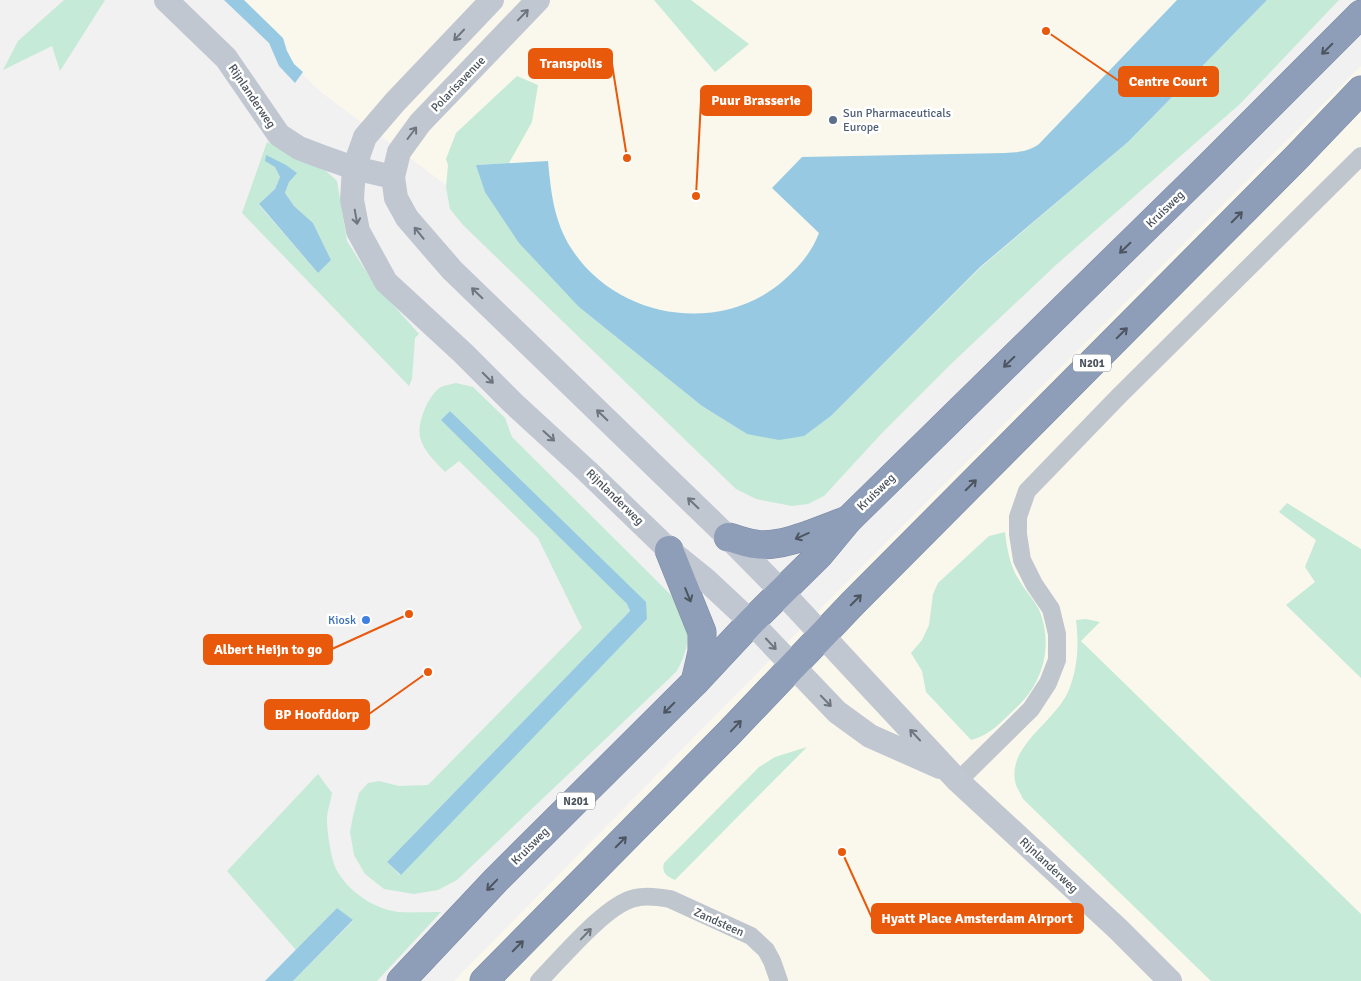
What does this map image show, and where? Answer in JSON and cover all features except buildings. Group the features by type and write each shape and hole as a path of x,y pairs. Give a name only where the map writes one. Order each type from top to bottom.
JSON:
{"highway":[{"name":"Kruisweg","path":"401,981 496,880 695,682 751,622 819,555 848,520 1361,14"},
{"name":"N201","path":"484,981 822,635 1361,90"},
{"path":"728,537 755,545 775,544 794,540 848,520"},
{"path":"669,550 702,632 702,652 695,682"}],"street":[{"name":"Rijnlanderweg","path":"166,0 226,58 278,135 299,148 354,168 393,177 396,198 407,218 452,270 728,537 782,592 953,776 1118,929 1170,981"},
{"path":"354,168 365,137 395,102 492,0"},
{"name":"Polarisavenue","path":"393,177 399,152 420,123 538,0"},
{"path":"953,776 1031,709 1048,684 1057,660 1057,634 1051,610 1034,584 1022,560 1018,534 1018,517 1027,491 1361,156"},
{"name":"Rijnlanderweg","path":"354,168 352,200 358,231 386,282 669,550 705,579 751,622 837,712 870,736 953,776"},
{"name":"Zandsteen","path":"539,981 601,918 625,901 636,897 670,899 751,936 766,950 779,981"}],"shaded area":[{"path":"227,0 1229,0 1187,46 702,374 322,93"},
{"path":"1361,66 1361,981 454,981 840,589"}],"green space":[{"path":"64,0 105,0 60,71 52,46 3,70 18,41"},
{"path":"654,0 691,0 749,44 715,72"},
{"path":"1267,0 1339,0 1240,104 1057,264 952,363 882,433 824,496 808,504 792,506 756,499 736,489 463,225 450,209 446,187 448,165 446,159 456,133 517,76 538,85 532,122 509,163 476,165 579,307 702,406 747,434 832,415 980,268 1128,142"},
{"path":"267,142 325,170 337,181 347,241 372,281 419,334 415,338 412,379 409,386 242,213","holes":["275,167 289,182 285,193 294,206 313,223 331,260 318,273 259,205 275,189 280,177"]},
{"path":"456,383 473,387 505,418 512,437 676,600 685,618 688,639 685,653 676,672 457,880 438,890 414,894 384,889 365,874 354,855 350,832 359,793 368,783 379,781 399,786 428,785 582,628 538,538 459,461 445,472 424,447 420,437 420,424 424,410 436,391 446,385","holes":["450,411 647,619 400,875 387,862 630,611 627,604 442,420"]},
{"path":"1287,503 1361,549 1361,678 1286,605 1315,582 1305,567 1316,540 1279,512"},
{"path":"1005,532 1013,569 1040,612 1046,638 1045,651 1039,675 1026,697 996,727 985,735 971,740 926,692 922,671 911,653 922,640 929,625 933,594 938,583 989,536"},
{"path":"1086,619 1100,622 1081,641 1361,914 1361,981 1211,981 1023,799 1016,785 1015,771 1018,759 1024,747 1068,692 1077,657 1076,620"},
{"path":"807,747 675,880 666,874 663,869 664,863 759,767 775,757"},
{"path":"318,774 332,793 327,819 332,858 336,869 347,884 362,897 388,910 398,912 441,912 377,981 293,981 353,921 337,908 296,950 227,871"}],"water":[{"path":"224,0 244,0 283,38 294,64 303,72 295,83 279,66 269,43"},
{"path":"1177,0 1267,0 1128,142 980,267 832,415 804,436 779,440 747,434 702,406 579,307 519,243 485,192 476,165 548,161 554,206 565,238 590,272 614,291 641,304 670,312 700,313 730,309 758,298 783,281 813,247 819,233 772,188 802,157 1005,153 1031,149 1039,144"},
{"path":"266,155 297,173 289,182 285,193 294,206 313,223 331,260 318,273 259,204 275,189 280,177 275,167 265,161"},
{"path":"450,411 646,602 647,619 401,875 387,862 630,611 627,604 441,420"},
{"path":"337,908 353,920 293,981 265,981"}],"place":[{"name":"Centre Court","path":"1046,31"},
{"name":"Sun Pharmaceuticals Europe","path":"833,120"},
{"name":"Transpolis","path":"627,158"},
{"name":"Puur Brasserie","path":"696,196"},
{"name":"Albert Heijn to go","path":"409,614"},
{"name":"Kiosk","path":"366,620"},
{"name":"BP Hoofddorp","path":"428,672"},
{"name":"Hyatt Place Amsterdam Airport","path":"842,852"}]}
